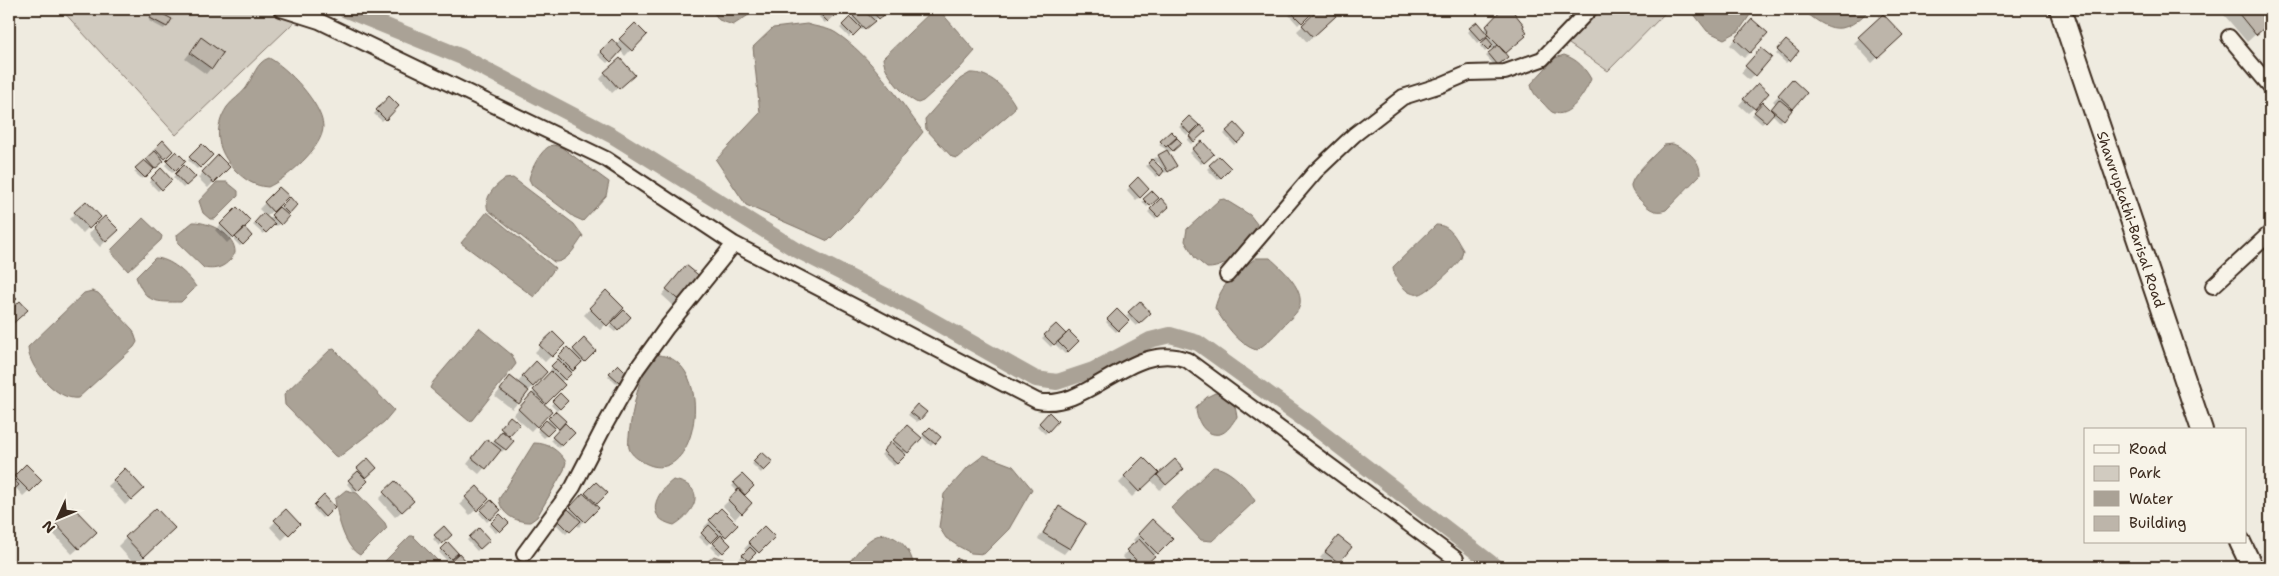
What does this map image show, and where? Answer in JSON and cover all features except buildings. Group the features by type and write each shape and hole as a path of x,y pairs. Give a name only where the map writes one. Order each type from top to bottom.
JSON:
{"main road":[{"name":"Shawrupkathi-Barisal Road","path":"2060,9 2201,428"},
{"path":"2241,544 2252,567"}],"street":[{"path":"285,9 319,21 606,159 734,244 1037,401 1059,402 1152,357 1174,355 1186,360 1456,559"},
{"path":"1227,275 1315,172 1354,135 1403,97 1441,85 1469,73 1505,72 1542,59 1590,9"},
{"path":"2229,37 2270,86"},
{"path":"2213,286 2270,233"},
{"path":"524,554 573,487 636,370 667,327 734,244"}],"green space":[{"path":"61,9 308,9 176,135"},
{"path":"1582,9 1669,9 1608,71 1556,35"}],"water":[{"path":"711,9 758,9 733,25 719,20"},
{"path":"934,9 939,10 975,51 960,68 923,101 918,103 907,96 896,84 887,71 883,58"},
{"path":"1690,9 1754,9 1739,31 1724,39 1707,31"},
{"path":"1802,9 1870,9 1852,24 1836,28 1820,23"},
{"path":"807,24 833,31 861,53 894,92 923,132 858,211 828,241 746,205 716,160 760,113 753,47 773,28"},
{"path":"1564,55 1580,64 1591,79 1576,103 1570,109 1558,114 1552,112 1537,97 1532,90 1531,84 1555,58"},
{"path":"269,58 285,69 310,97 317,107 323,126 322,134 317,143 303,161 294,170 268,187 250,182 235,170 224,156 218,132 222,116 227,107 246,88 261,63"},
{"path":"970,73 984,75 997,83 1015,105 1014,110 958,158 952,157 926,129 925,119 960,79"},
{"path":"1673,144 1692,156 1698,165 1700,175 1666,210 1655,211 1645,205 1635,194 1631,187 1632,182 1639,171 1664,145"},
{"path":"553,145 561,147 609,182 606,196 583,221 574,217 532,185 529,179 541,154"},
{"path":"513,178 574,224 583,236 571,253 563,260 554,262 488,210 487,201 491,192 505,179"},
{"path":"217,182 227,182 238,191 238,196 215,219 210,219 203,213 199,201"},
{"path":"1224,199 1250,215 1257,224 1238,254 1223,264 1207,268 1195,258 1185,241 1187,229 1219,200"},
{"path":"487,212 555,268 534,297 461,243"},
{"path":"143,218 162,236 161,240 128,271 111,252"},
{"path":"193,222 207,224 227,235 234,246 235,253 226,264 214,269 204,268 178,243 177,235"},
{"path":"1436,225 1446,227 1452,233 1463,250 1461,258 1449,272 1429,289 1420,294 1410,293 1398,281 1393,267"},
{"path":"155,258 173,264 189,277 196,287 181,302 153,300 148,297 140,286 136,277"},
{"path":"1256,258 1270,258 1281,268 1297,288 1300,295 1300,303 1294,316 1264,345 1256,350 1238,338 1215,308 1225,285"},
{"path":"92,291 98,293 133,330 137,342 134,347 78,398 70,397 61,394 53,388 38,373 29,355 28,347 84,293"},
{"path":"479,328 512,355 516,364 472,420 469,421 430,388"},
{"path":"334,349 394,410 384,422 339,457 335,456 285,405 284,394 330,350"},
{"path":"657,355 676,361 688,377 694,397 694,420 688,442 678,458 663,466 643,462 633,455 629,448 632,418 641,378 648,362"},
{"path":"1215,393 1223,395 1235,406 1237,417 1228,429 1220,434 1210,433 1205,430 1199,422 1196,412 1196,407 1207,397"},
{"path":"534,443 544,444 553,448 566,462 564,470 537,517 530,522 524,522 514,519 506,513 499,499"},
{"path":"984,455 1013,466 1032,489 1009,529 984,554 971,553 958,546 946,538 939,527 944,494 968,467"},
{"path":"1213,467 1225,470 1231,474 1248,490 1255,501 1212,541 1201,540 1171,508"},
{"path":"673,480 684,483 691,488 695,500 693,507 688,513 674,525 665,522 656,511 657,499"},
{"path":"346,490 357,493 385,523 387,528 360,555 354,551 346,538 338,513 335,499"},
{"path":"884,534 895,538 908,550 914,567 845,567 867,542"},
{"path":"410,536 413,536 444,567 379,567"},
{"path":"714,556 747,567 701,567"}],"waterway":[{"path":"344,9 462,57 613,136 795,249 910,308 1036,379 1057,382 1093,370 1150,340 1170,335 1198,343 1309,423 1496,567"}]}
